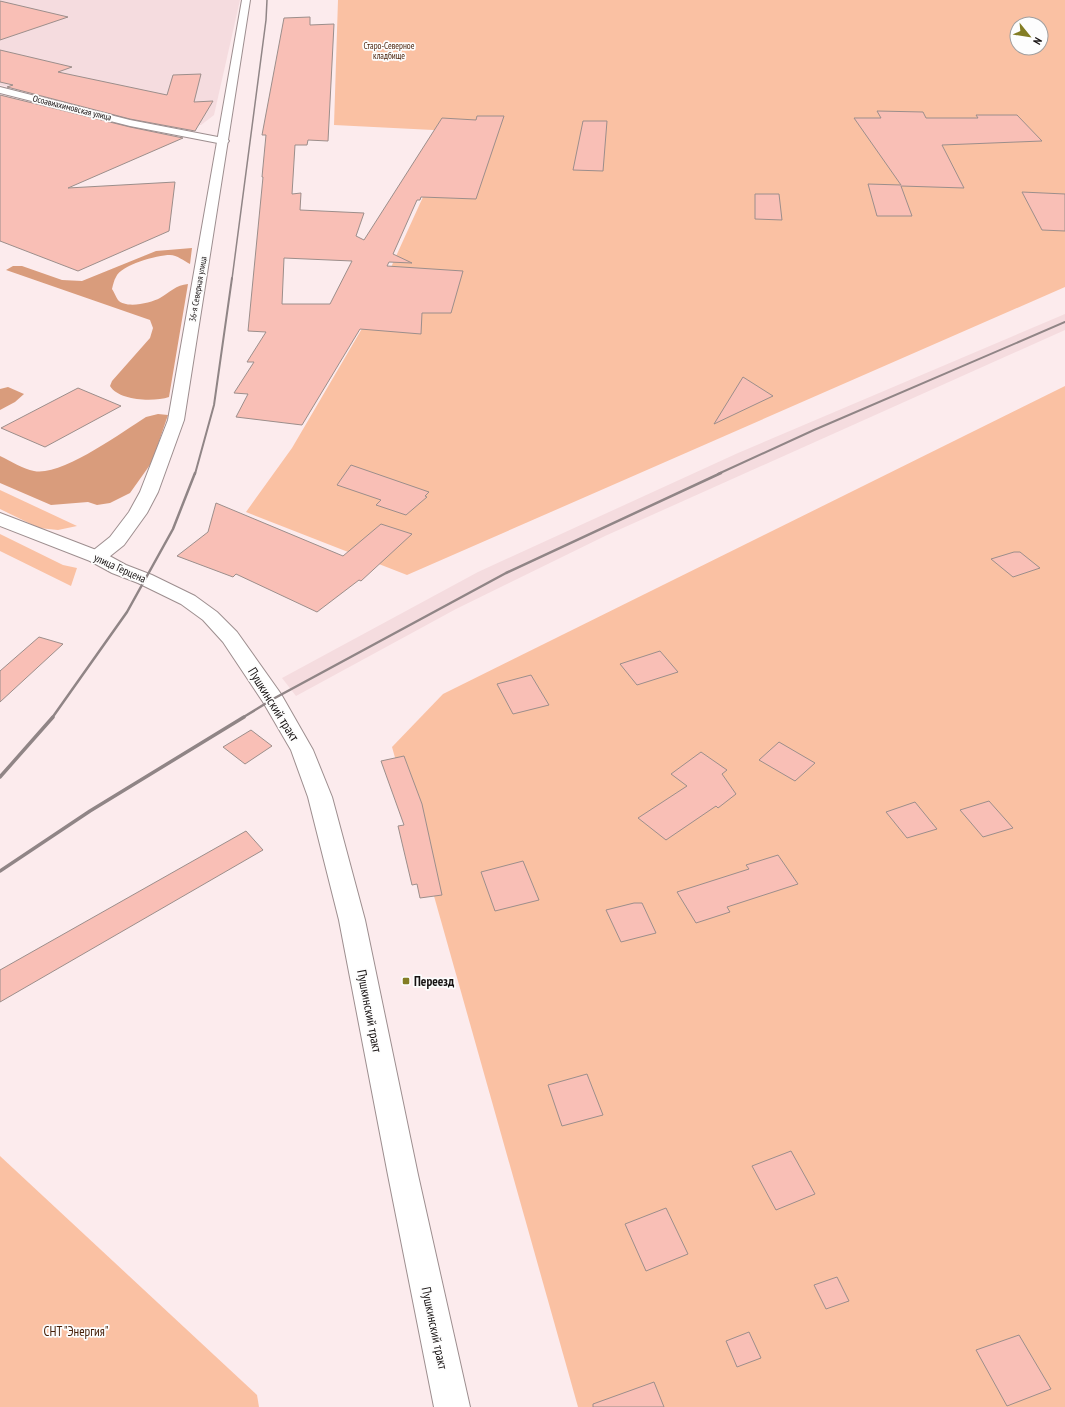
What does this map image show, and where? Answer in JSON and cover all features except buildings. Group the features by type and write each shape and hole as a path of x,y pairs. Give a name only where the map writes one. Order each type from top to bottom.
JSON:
{"main road":[{"name":"36-я Северная улица","path":"97,557 117,541 138,513 149,492 176,420 246,0"},
{"name":"Осоавиахимовская улица","path":"0,90 145,126 223,141"},
{"name":"Осоавиахимовская улица","path":"145,126 172,128 207,126 226,120"},
{"name":"улица Герцена","path":"0,519 22,529 97,557 188,600 210,616 230,637"},
{"name":"Пушкинский тракт","path":"230,637 273,699 302,750 320,797 352,920 403,1175 452,1407"}],"shaded area":[{"path":"0,0 240,0 214,115 201,125 166,125 0,85"},
{"path":"192,248 190,264 173,255 164,255 140,262 125,268 119,273 112,289 118,300 122,303 132,305 156,300 177,287 188,284 169,397 155,400 137,399 121,395 110,386 112,381 150,338 153,328 150,320 6,270 13,266 22,266 62,280 82,281 156,251"},
{"path":"1065,314 1065,330 605,536 456,609 296,696 282,678 478,572 738,453"},
{"path":"8,387 24,394 15,402 0,410 0,389"},
{"path":"158,414 168,415 152,462 130,493 110,503 97,505 88,502 51,505 0,483 0,456 30,470 46,471 75,461 146,417"}],"green space":[{"name":"Старо-Северное кладбище","path":"338,0 1065,0 1065,287 407,575 246,512 292,448 367,320 453,131 334,125"},
{"path":"1065,386 1065,1407 578,1407 392,747 443,694"},
{"path":"0,490 77,526 58,530 39,528 0,509"},
{"path":"0,534 63,565 77,568 71,586 0,551"},
{"name":"СНТ \"Энергия\"","path":"0,1156 257,1395 259,1407 0,1407"}],"railway":[{"path":"232,279 266,20 267,0"},
{"path":"195,474 214,405 232,278"},
{"path":"718,474 814,430 1065,322"},
{"path":"52,718 127,612 173,529 195,473"},
{"path":"242,718 273,699 506,573 721,473"},
{"path":"0,777 53,717"},
{"path":"0,871 90,811 244,717"}],"place":[{"name":"Переезд","path":"406,981"}]}
